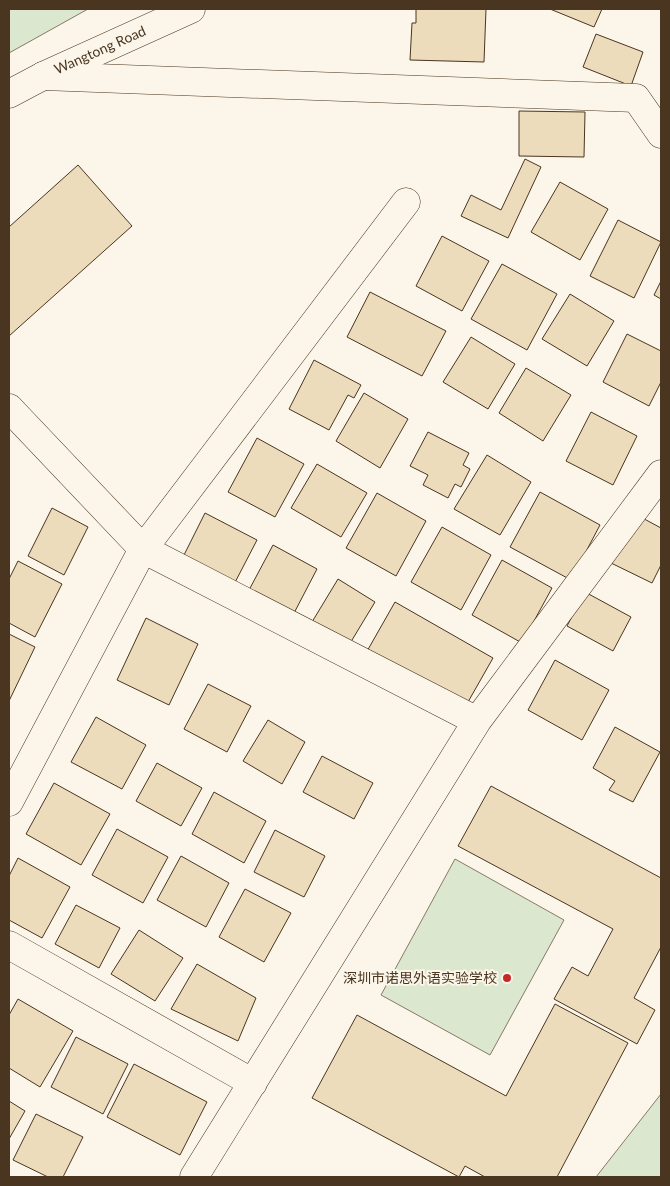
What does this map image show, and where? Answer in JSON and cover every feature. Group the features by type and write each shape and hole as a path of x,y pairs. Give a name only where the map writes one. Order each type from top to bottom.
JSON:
{"street":[{"name":"Wangtong Road","path":"9,94 43,76 191,9"},
{"path":"43,76 636,98 661,134"},
{"path":"9,802 143,548 406,202"},
{"path":"9,408 143,548 477,722"},
{"path":"194,1177 477,722 661,474"},
{"path":"9,945 253,1083"}],"green space":[{"path":"9,9 88,9 9,53"},
{"path":"455,859 564,920 490,1055 381,995"},
{"path":"661,1094 661,1177 596,1177"}],"building":[{"path":"416,9 486,9 484,62 410,60 412,23 416,23"},
{"path":"550,9 602,9 594,27"},
{"path":"596,34 643,52 631,86 583,67"},
{"path":"519,111 585,112 584,157 519,156"},
{"path":"525,159 541,167 508,238 461,216 471,195 501,210"},
{"path":"78,165 132,226 9,336 9,227"},
{"path":"560,182 608,209 580,260 531,232"},
{"path":"618,220 661,242 634,298 590,276"},
{"path":"442,236 489,261 462,311 416,286"},
{"path":"502,264 557,294 527,350 471,319"},
{"path":"661,281 661,299 654,295"},
{"path":"370,292 446,331 422,376 347,337"},
{"path":"570,294 614,321 587,366 542,339"},
{"path":"627,334 661,351 661,382 649,406 603,382"},
{"path":"471,337 515,364 488,409 443,382"},
{"path":"314,360 361,385 354,398 348,395 329,430 289,409"},
{"path":"526,368 571,395 543,441 499,413"},
{"path":"364,393 408,419 380,468 336,441"},
{"path":"591,412 637,436 613,485 566,461"},
{"path":"428,432 469,453 463,465 470,469 461,487 455,484 448,498 423,485 428,475 410,466"},
{"path":"257,438 304,464 275,517 228,492"},
{"path":"487,455 531,482 500,535 454,509"},
{"path":"317,464 367,493 341,537 291,508"},
{"path":"540,492 600,525 571,580 510,547"},
{"path":"377,493 426,521 396,576 346,548"},
{"path":"52,508 88,527 64,575 28,556"},
{"path":"205,513 257,540 230,592 179,565"},
{"path":"635,514 661,528 661,565 652,583 611,563"},
{"path":"442,527 491,555 461,610 411,582"},
{"path":"273,545 317,569 293,615 249,590"},
{"path":"502,560 552,588 522,643 472,615"},
{"path":"18,561 62,584 35,637 9,623 9,579"},
{"path":"338,579 375,602 349,645 312,622"},
{"path":"585,592 631,617 613,651 567,626"},
{"path":"395,602 493,658 464,709 366,653"},
{"path":"146,618 198,644 169,705 117,680"},
{"path":"9,634 35,647 9,701"},
{"path":"555,660 609,690 582,740 528,710"},
{"path":"208,684 251,706 227,752 184,729"},
{"path":"96,717 146,745 122,789 71,762"},
{"path":"268,720 305,742 282,784 243,761"},
{"path":"615,727 660,752 633,802 609,790 615,781 593,768"},
{"path":"322,756 373,783 354,819 303,792"},
{"path":"157,763 202,788 181,826 136,801"},
{"path":"54,783 110,814 81,865 26,834"},
{"path":"491,786 661,878 661,947 634,998 655,1010 637,1044 554,999 572,967 588,976 613,929 458,846"},
{"path":"214,792 266,821 244,863 192,834"},
{"path":"117,829 168,857 143,903 92,875"},
{"path":"275,830 325,856 304,897 254,872"},
{"path":"181,856 229,883 206,927 157,900"},
{"path":"18,858 70,887 42,938 9,920 9,876"},
{"path":"245,889 291,913 264,962 219,937"},
{"path":"76,905 120,928 99,968 55,944"},
{"path":"139,930 183,958 155,1001 111,974"},
{"path":"197,964 256,998 238,1041 171,1009"},
{"path":"18,999 73,1031 40,1087 9,1068 9,1015"},
{"path":"555,1004 628,1043 557,1177 485,1177 465,1166 459,1177 312,1098 357,1015 506,1096"},
{"path":"76,1037 128,1064 103,1114 51,1087"},
{"path":"134,1064 207,1102 180,1155 107,1117"},
{"path":"9,1101 25,1111 9,1139"},
{"path":"36,1114 83,1137 63,1177 48,1177 13,1160"}],"place":[{"name":"深圳市诺思外语实验学校","path":"507,978"}]}
